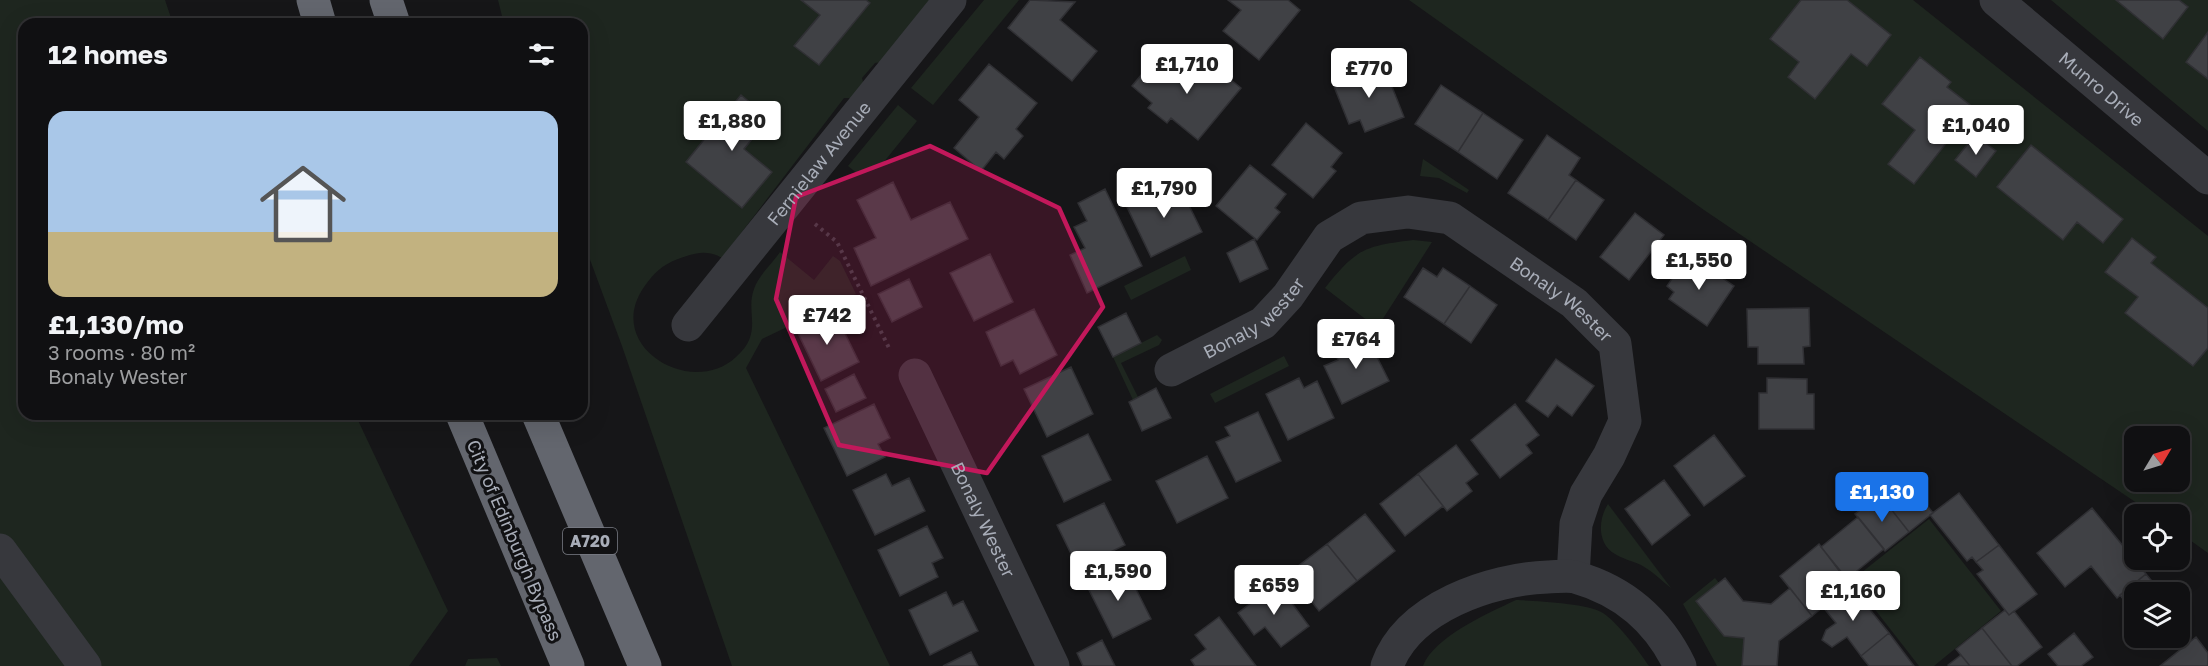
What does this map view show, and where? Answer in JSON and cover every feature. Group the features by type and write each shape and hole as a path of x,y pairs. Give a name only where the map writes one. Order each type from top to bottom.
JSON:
{"highway":[{"path":"313,0 318,18"},
{"path":"386,0 392,18"},
{"name":"City of Edinburgh Bypass","path":"465,420 568,666"},
{"name":"A720","path":"541,420 645,666"}],"street":[{"name":"Fernielaw Avenue","path":"688,325 789,203 950,0"},
{"name":"Munro Drive","path":"1996,0 2208,178"},
{"name":"Bonaly Wester","path":"1321,248 1329,237 1360,218 1408,212 1450,218 1574,303 1615,344 1625,421 1609,456 1586,494 1576,524 1573,576"},
{"name":"Bonaly wester","path":"1171,370 1263,324 1288,296 1321,248"},
{"name":"Bonaly Wester","path":"915,375 1053,666"},
{"path":"0,550 85,666"},
{"path":"1388,666 1406,636 1438,608 1464,594 1495,584 1528,578 1573,576 1631,602 1647,615 1680,666"}],"path":[{"path":"789,203 837,242 893,357 915,375"}],"highlighted area":[{"path":"930,146 1059,208 1103,307 987,473 839,445 776,299 796,197"}],"shaded area":[{"path":"0,0 165,0 171,18 18,18 18,420 358,420 448,611 409,666 0,666"},
{"path":"498,0 934,0 882,62 875,63 862,78 864,85 854,98 844,98 722,258 700,253 667,264 644,287 634,309 635,329 643,346 658,360 676,369 697,372 717,368 736,357 749,339 752,331 751,306 754,289 780,252 814,280 833,256 840,261 856,294 762,339 746,368 890,666 732,666 588,254 588,18 502,18"},
{"path":"984,0 1019,0 933,105 911,88"},
{"path":"1409,0 1913,0 2208,236 2208,553 2190,540 2190,504 2138,504 1704,210"},
{"path":"2051,0 2208,0 2208,131"},
{"path":"898,105 917,121 883,163 858,174 848,166"},
{"path":"1423,159 1469,190 1467,193 1439,178 1420,176"},
{"path":"1413,240 1432,242 1377,328 1325,288 1345,265 1362,252 1383,245"},
{"path":"1185,256 1191,270 1131,300 1124,286"},
{"path":"1157,335 1162,340 1159,345 1121,363 1138,397 1133,400 1113,357"},
{"path":"1284,356 1289,366 1215,403 1210,394"},
{"path":"1608,504 1671,588 1645,567 1609,550 1601,531 1602,517"},
{"path":"1929,519 2001,611 1934,666 1919,666 1852,580"},
{"path":"1715,578 1719,583 1697,601 1724,636 1744,638 1742,666 1717,666 1683,604"},
{"path":"1516,600 1574,605 1603,613 1622,630 1649,666 1423,666 1438,645 1450,636 1477,619"},
{"path":"497,658 501,666 465,666 468,659"}],"building":[{"path":"801,0 866,0 870,3 819,65 794,46 820,15"},
{"path":"1030,0 1075,2 1060,20 1097,51 1072,81 1008,28"},
{"path":"1228,0 1288,0 1300,10 1259,60 1223,31 1241,10"},
{"path":"1801,0 1847,0 1891,35 1867,66 1851,54 1815,99 1788,77 1799,62 1770,39"},
{"path":"2116,0 2179,0 2188,7 2163,39"},
{"path":"2208,32 2208,79 2186,62"},
{"path":"1157,56 1190,82 1207,60 1241,88 1198,140 1171,118 1167,123 1148,108 1152,103 1132,86"},
{"path":"1920,57 1951,82 1947,87 1974,108 1914,184 1888,164 1915,130 1882,104"},
{"path":"989,64 1037,103 1016,129 1023,136 1004,159 996,152 981,171 954,148 979,117 959,100"},
{"path":"1383,64 1404,117 1365,132 1360,120 1349,124 1333,84"},
{"path":"1441,85 1483,113 1458,152 1415,124"},
{"path":"741,95 769,118 744,149 772,172 742,208 686,162 707,136 699,130 714,112 721,119"},
{"path":"1483,113 1523,140 1497,179 1458,152"},
{"path":"1306,123 1342,153 1331,167 1336,171 1313,198 1272,165"},
{"path":"1547,135 1580,158 1569,175 1576,180 1548,220 1508,193"},
{"path":"1975,135 1996,151 1976,177 1955,160"},
{"path":"2031,145 2123,219 2103,243 2077,222 2063,240 1997,187"},
{"path":"1250,165 1286,194 1275,208 1280,212 1257,240 1216,206"},
{"path":"1576,180 1604,200 1576,240 1548,220"},
{"path":"1177,181 1202,232 1151,257 1126,205"},
{"path":"893,182 911,220 950,202 968,239 871,286 854,248 876,238 857,200"},
{"path":"1105,189 1142,266 1087,293 1070,255 1085,248 1074,227 1087,221 1078,203"},
{"path":"1635,213 1664,235 1629,280 1600,257"},
{"path":"2132,238 2156,257 2151,263 2208,308 2208,348 2193,366 2125,313 2138,297 2105,272"},
{"path":"1254,239 1268,269 1240,282 1227,253"},
{"path":"990,254 1013,302 974,321 950,273"},
{"path":"1696,260 1734,286 1707,326 1669,299 1674,292 1667,286 1683,262 1690,267"},
{"path":"1423,268 1437,277 1443,268 1470,286 1444,324 1404,297"},
{"path":"909,279 922,307 892,322 878,294"},
{"path":"1470,286 1497,305 1471,343 1444,324"},
{"path":"1809,308 1810,346 1803,347 1804,364 1758,364 1758,347 1748,347 1747,309"},
{"path":"1034,309 1057,355 1020,374 1013,360 1001,366 986,332"},
{"path":"834,311 859,362 821,381 796,329"},
{"path":"1126,313 1141,343 1113,357 1098,327"},
{"path":"1366,335 1389,381 1342,404 1324,366 1338,360 1334,351"},
{"path":"1556,359 1594,386 1572,416 1557,405 1548,417 1526,401"},
{"path":"1071,367 1093,414 1047,437 1024,389"},
{"path":"854,374 866,398 836,412 825,389"},
{"path":"1299,378 1304,388 1317,381 1334,418 1288,440 1266,394"},
{"path":"1767,378 1807,379 1807,394 1814,394 1814,429 1759,429 1759,393 1767,393"},
{"path":"1156,388 1171,418 1142,431 1129,402"},
{"path":"874,404 890,438 878,444 885,457 847,476 824,428"},
{"path":"1515,404 1539,435 1526,445 1532,453 1500,478 1471,440"},
{"path":"1258,412 1281,461 1236,482 1216,442 1230,436 1225,427"},
{"path":"1088,434 1111,480 1064,502 1042,456"},
{"path":"1714,435 1745,476 1704,506 1674,466"},
{"path":"1456,445 1478,474 1466,483 1472,491 1447,511 1418,474"},
{"path":"1207,456 1228,498 1177,523 1156,481"},
{"path":"886,474 892,486 909,478 925,511 875,535 853,490"},
{"path":"1418,474 1443,506 1405,536 1380,504"},
{"path":"1904,476 1933,513 1909,532 1880,495"},
{"path":"1664,480 1690,515 1652,545 1625,509"},
{"path":"1959,493 1999,545 1976,562 1972,557 1967,561 1930,515"},
{"path":"1880,495 1909,532 1885,551 1855,514"},
{"path":"1104,503 1125,545 1078,568 1057,525"},
{"path":"2092,508 2124,547 2124,570 2143,570 2146,574 2136,582 2124,582 2124,592 2117,598 2091,566 2065,587 2037,553"},
{"path":"1365,514 1395,551 1357,581 1327,544"},
{"path":"1858,517 1884,549 1847,579 1821,547"},
{"path":"927,526 943,558 932,563 938,577 900,596 878,550"},
{"path":"1327,544 1357,581 1319,611 1289,573"},
{"path":"1819,544 1850,585 1812,616 1780,576"},
{"path":"1999,545 2037,594 2009,615 1977,574 1983,570 1976,562"},
{"path":"1124,565 1151,619 1113,638 1086,584"},
{"path":"2146,574 2153,582 2136,582"},
{"path":"1725,578 1743,601 1771,604 1790,588 1812,616 1779,641 1777,666 1742,666 1744,638 1724,636 1696,601"},
{"path":"1277,583 1309,626 1281,647 1265,627 1254,635 1238,613"},
{"path":"1850,585 1889,633 1861,656 1847,637 1832,647 1822,640 1826,630 1836,623 1823,607"},
{"path":"946,592 953,606 963,601 978,631 930,655 909,610"},
{"path":"2005,610 2009,615 2014,611 2042,647 2017,666 2012,666 1982,628"},
{"path":"1219,617 1256,666 1195,666 1191,660 1206,649 1195,635"},
{"path":"1982,628 2012,666 1970,666 1956,649"},
{"path":"1889,633 1914,666 1869,666 1861,656"},
{"path":"2074,633 2093,657 2081,666 2058,666 2048,654"},
{"path":"2196,637 2208,653 2208,666 2160,666 2182,648 2190,648 2190,642"},
{"path":"1102,640 1115,666 1083,666 1077,653"},
{"path":"971,652 978,666 943,666"},
{"path":"1961,655 1970,666 1948,665"}]}
